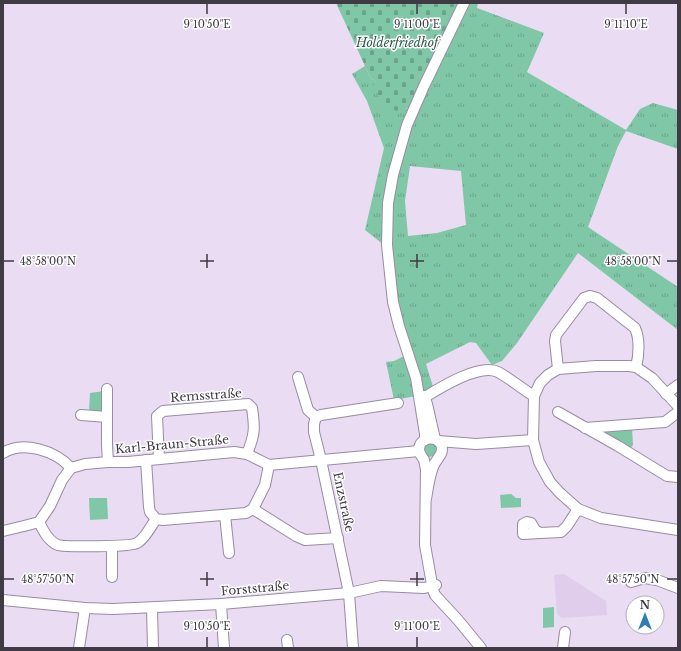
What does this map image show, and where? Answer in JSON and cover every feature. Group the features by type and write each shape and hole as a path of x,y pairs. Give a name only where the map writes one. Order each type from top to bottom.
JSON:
{"street":[{"path":"426,499 433,470 442,447 437,440 425,397 416,378 393,302 387,245 388,203 393,175 407,125 464,3"},
{"path":"558,369 555,341 556,335 584,298 590,296 597,298 635,328 638,357 636,367"},
{"path":"678,406 652,378 636,367 629,366 596,366 558,369 548,375 540,383 534,396 534,440 539,462 550,482 560,493 578,509 601,518 678,530"},
{"path":"425,397 467,374 488,369 499,372 534,396"},
{"path":"298,378 308,410 316,417 398,402"},
{"path":"416,378 425,440"},
{"path":"666,394 678,385"},
{"path":"107,389 108,462"},
{"name":"Remsstraße","path":"159,459 157,416 164,411 248,404 252,408 255,426 254,437 247,454"},
{"path":"558,412 667,476 678,477"},
{"path":"585,428 665,422 678,412"},
{"path":"81,416 107,417"},
{"name":"Enzstraße","path":"316,417 314,432 322,460 349,593 353,648"},
{"path":"481,648 448,608 434,586 430,574 425,545 426,469 421,455 420,446 428,438 476,444 534,440"},
{"path":"146,460 150,512 156,519 163,520 246,513 254,509 265,485 269,465 322,460 421,455 433,461 452,450 476,444"},
{"path":"3,453 14,448 48,452 66,462 71,468 62,480 50,506 39,522 3,531"},
{"name":"Karl-Braun-Straße","path":"71,468 85,464 234,452 242,452 269,465"},
{"path":"254,509 296,536 305,540 338,538"},
{"path":"540,533 561,532 567,526 578,509"},
{"path":"225,515 229,553"},
{"path":"39,522 51,540 59,545 112,546 137,544 141,541 156,519"},
{"path":"112,546 112,577"},
{"path":"631,582 645,578 657,580 678,588"},
{"name":"Forststraße","path":"3,600 85,608 152,608 221,604 349,593 381,586 424,588 434,586"},
{"path":"3,600 3,605"},
{"path":"221,604 224,648"},
{"path":"79,648 85,608"},
{"path":"152,608 153,648"},
{"path":"563,648 565,632"}],"shaded area":[{"path":"564,574 606,601 607,615 562,618 557,614 554,575"}],"green space":[{"name":"Holderfriedhof","path":"336,3 459,3 410,106 404,110 397,111 384,107 373,84 376,82 371,79"},
{"path":"459,3 478,3 477,8 544,33 527,72 626,130 640,109 653,103 678,110 678,149 626,131 618,146 588,227 678,287 678,330 578,253 517,343 502,361 492,365 476,343 470,342 426,364 434,390 428,394 394,400 386,362 394,361 404,356 384,245 365,230 384,148 367,101 352,74 365,66 371,79 407,109 410,106","holes":["410,166 461,171 466,225 437,233 408,236 405,201"]},
{"path":"104,391 103,413 89,412 90,393"},
{"path":"632,427 633,445 629,450 604,436 603,432 605,429"},
{"path":"434,443 437,450 434,456 429,457 424,455 423,446 425,444"},
{"path":"511,494 516,498 521,498 521,507 501,508 500,495"},
{"path":"89,498 107,498 108,519 90,520"},
{"path":"554,607 554,627 543,628 543,608"}]}
